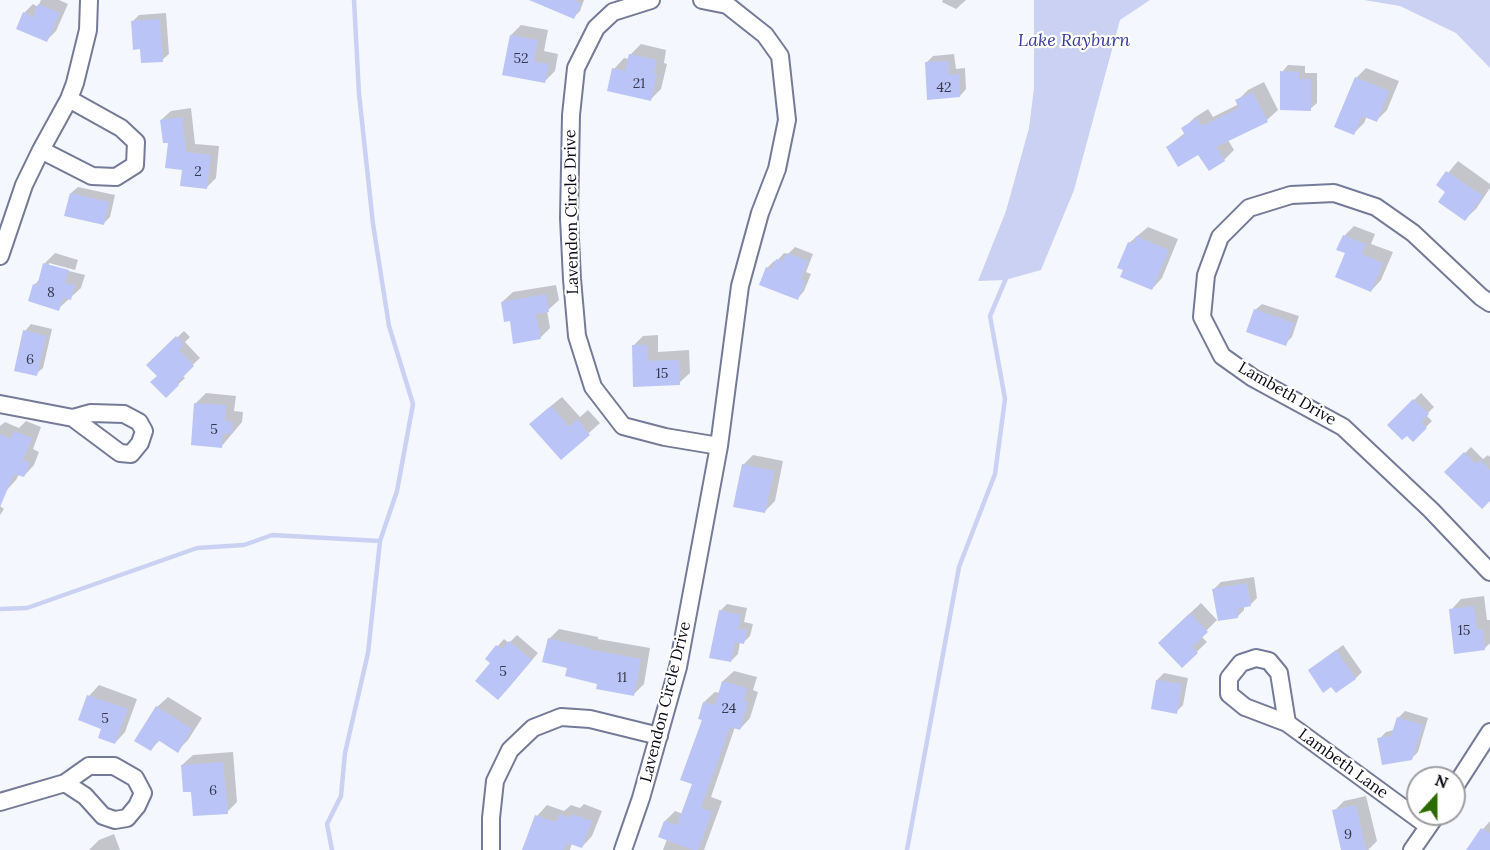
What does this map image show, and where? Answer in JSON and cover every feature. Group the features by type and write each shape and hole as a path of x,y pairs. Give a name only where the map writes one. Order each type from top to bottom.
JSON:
{"street":[{"path":"0,256 24,185 40,150 69,99 88,30 89,0"},
{"name":"Lavendon Circle Drive","path":"651,0 609,6 576,68 570,115 570,228 577,336 593,387 623,426 665,437 719,446"},
{"name":"Lavendon Circle Drive","path":"623,850 678,667 719,446 740,286 760,213 777,170 787,120 780,56 765,35 727,5 702,0"},
{"path":"40,150 92,176 116,177 135,165 136,142 121,128 69,99"},
{"name":"Lambeth Drive","path":"1490,303 1413,233 1376,207 1334,193 1291,195 1250,208 1220,237 1206,275 1202,317 1222,356 1253,378 1343,427 1431,510 1490,572"},
{"path":"0,404 73,418"},
{"path":"491,850 490,818 495,781 510,750 533,728 561,717 591,719 659,735"},
{"name":"Lambeth Lane","path":"1287,723 1406,803"},
{"path":"1466,769 1490,732"},
{"path":"0,802 65,783"},
{"path":"1412,850 1428,826"}],"water":[{"name":"Lake Rayburn","path":"1034,0 1150,0 1120,20 1074,190 1041,270 1005,280 978,281 1006,211 1029,128 1034,88"},
{"path":"1364,0 1490,0 1490,68 1456,33 1400,6"}],"building":[{"path":"529,0 574,0 581,3 574,19"},
{"path":"38,4 60,13 47,42 16,29 23,12 33,17"},
{"path":"160,19 163,62 141,63 140,49 133,50 131,21"},
{"path":"510,35 538,40 534,62 549,64 545,83 502,75"},
{"path":"629,54 657,60 654,73 657,74 651,101 607,91 612,68 625,71"},
{"path":"948,61 949,75 959,74 960,97 927,100 925,62"},
{"path":"1280,71 1299,72 1299,79 1311,79 1311,111 1280,110"},
{"path":"1355,77 1389,91 1377,122 1362,116 1354,135 1334,127"},
{"path":"1253,92 1268,122 1216,147 1225,161 1209,171 1198,155 1178,167 1166,147 1185,135 1181,128 1197,118 1202,126 1239,108 1235,100"},
{"path":"182,117 186,152 211,155 207,189 180,186 182,170 165,168 168,143 163,143 160,120"},
{"path":"1446,171 1483,196 1465,221 1438,202 1445,192 1436,185"},
{"path":"70,193 109,202 104,225 64,216"},
{"path":"1343,235 1366,244 1362,254 1383,263 1371,292 1335,277 1345,253 1336,250"},
{"path":"1136,236 1169,250 1152,290 1120,277 1123,270 1117,268 1128,242 1133,244"},
{"path":"787,253 808,261 801,279 805,281 798,300 759,285 766,267 772,269 776,259 783,261"},
{"path":"43,263 69,270 65,283 75,285 71,300 63,298 59,311 28,301 33,284 37,286"},
{"path":"546,294 549,312 536,314 541,339 513,344 510,321 504,322 501,302"},
{"path":"1254,309 1294,323 1286,346 1246,332"},
{"path":"23,330 46,336 37,376 14,371"},
{"path":"176,336 184,345 179,350 194,366 166,398 150,382 157,376 146,365"},
{"path":"632,345 648,345 648,361 679,360 680,385 633,387"},
{"path":"1413,399 1429,414 1421,422 1427,428 1413,442 1407,436 1402,440 1387,425"},
{"path":"194,403 226,405 225,421 233,422 232,434 223,433 222,448 191,445"},
{"path":"551,406 569,427 577,419 590,435 561,460 529,424"},
{"path":"14,431 32,438 23,460 30,463 24,477 14,474 0,507 0,434 11,439"},
{"path":"1464,452 1476,464 1480,460 1490,470 1490,501 1482,509 1444,472"},
{"path":"742,464 774,471 765,513 733,507"},
{"path":"1247,583 1251,606 1237,609 1238,618 1218,621 1212,589"},
{"path":"1474,606 1477,630 1483,629 1485,650 1454,654 1449,609"},
{"path":"719,610 741,615 738,629 747,630 744,644 735,642 731,662 709,658"},
{"path":"1190,613 1208,632 1192,647 1198,653 1182,668 1158,643"},
{"path":"548,638 588,649 641,659 634,696 596,689 597,684 565,676 567,668 542,662"},
{"path":"509,641 532,660 498,700 475,681 490,663 485,659 496,645 502,649"},
{"path":"1336,650 1356,679 1336,693 1331,687 1323,693 1308,670"},
{"path":"1156,680 1182,684 1177,714 1151,709"},
{"path":"722,681 747,688 744,701 748,702 740,730 730,727 701,808 712,812 698,850 693,850 658,837 664,821 677,825 692,784 680,780 702,720 698,719 703,702 715,705"},
{"path":"87,695 128,709 115,744 98,738 101,729 78,720"},
{"path":"156,706 192,729 178,753 158,740 151,751 134,741"},
{"path":"1397,717 1423,725 1412,760 1382,765 1377,738 1391,736"},
{"path":"223,762 228,814 193,816 191,792 183,792 181,765"},
{"path":"1356,805 1366,850 1341,850 1332,810"},
{"path":"559,814 570,818 572,814 592,821 582,848 567,843 564,850 522,850 535,815 556,822"},
{"path":"1481,828 1490,833 1490,850 1466,850"}],"waterway":[{"path":"332,850 327,824 341,796 345,753 368,653 380,541 397,491 413,404 389,326 373,224 359,94 354,0"},
{"path":"907,850 959,567 995,474 1005,399 990,316 1007,276"},
{"path":"0,609 27,608 197,548 244,545 272,535 380,541"}]}
